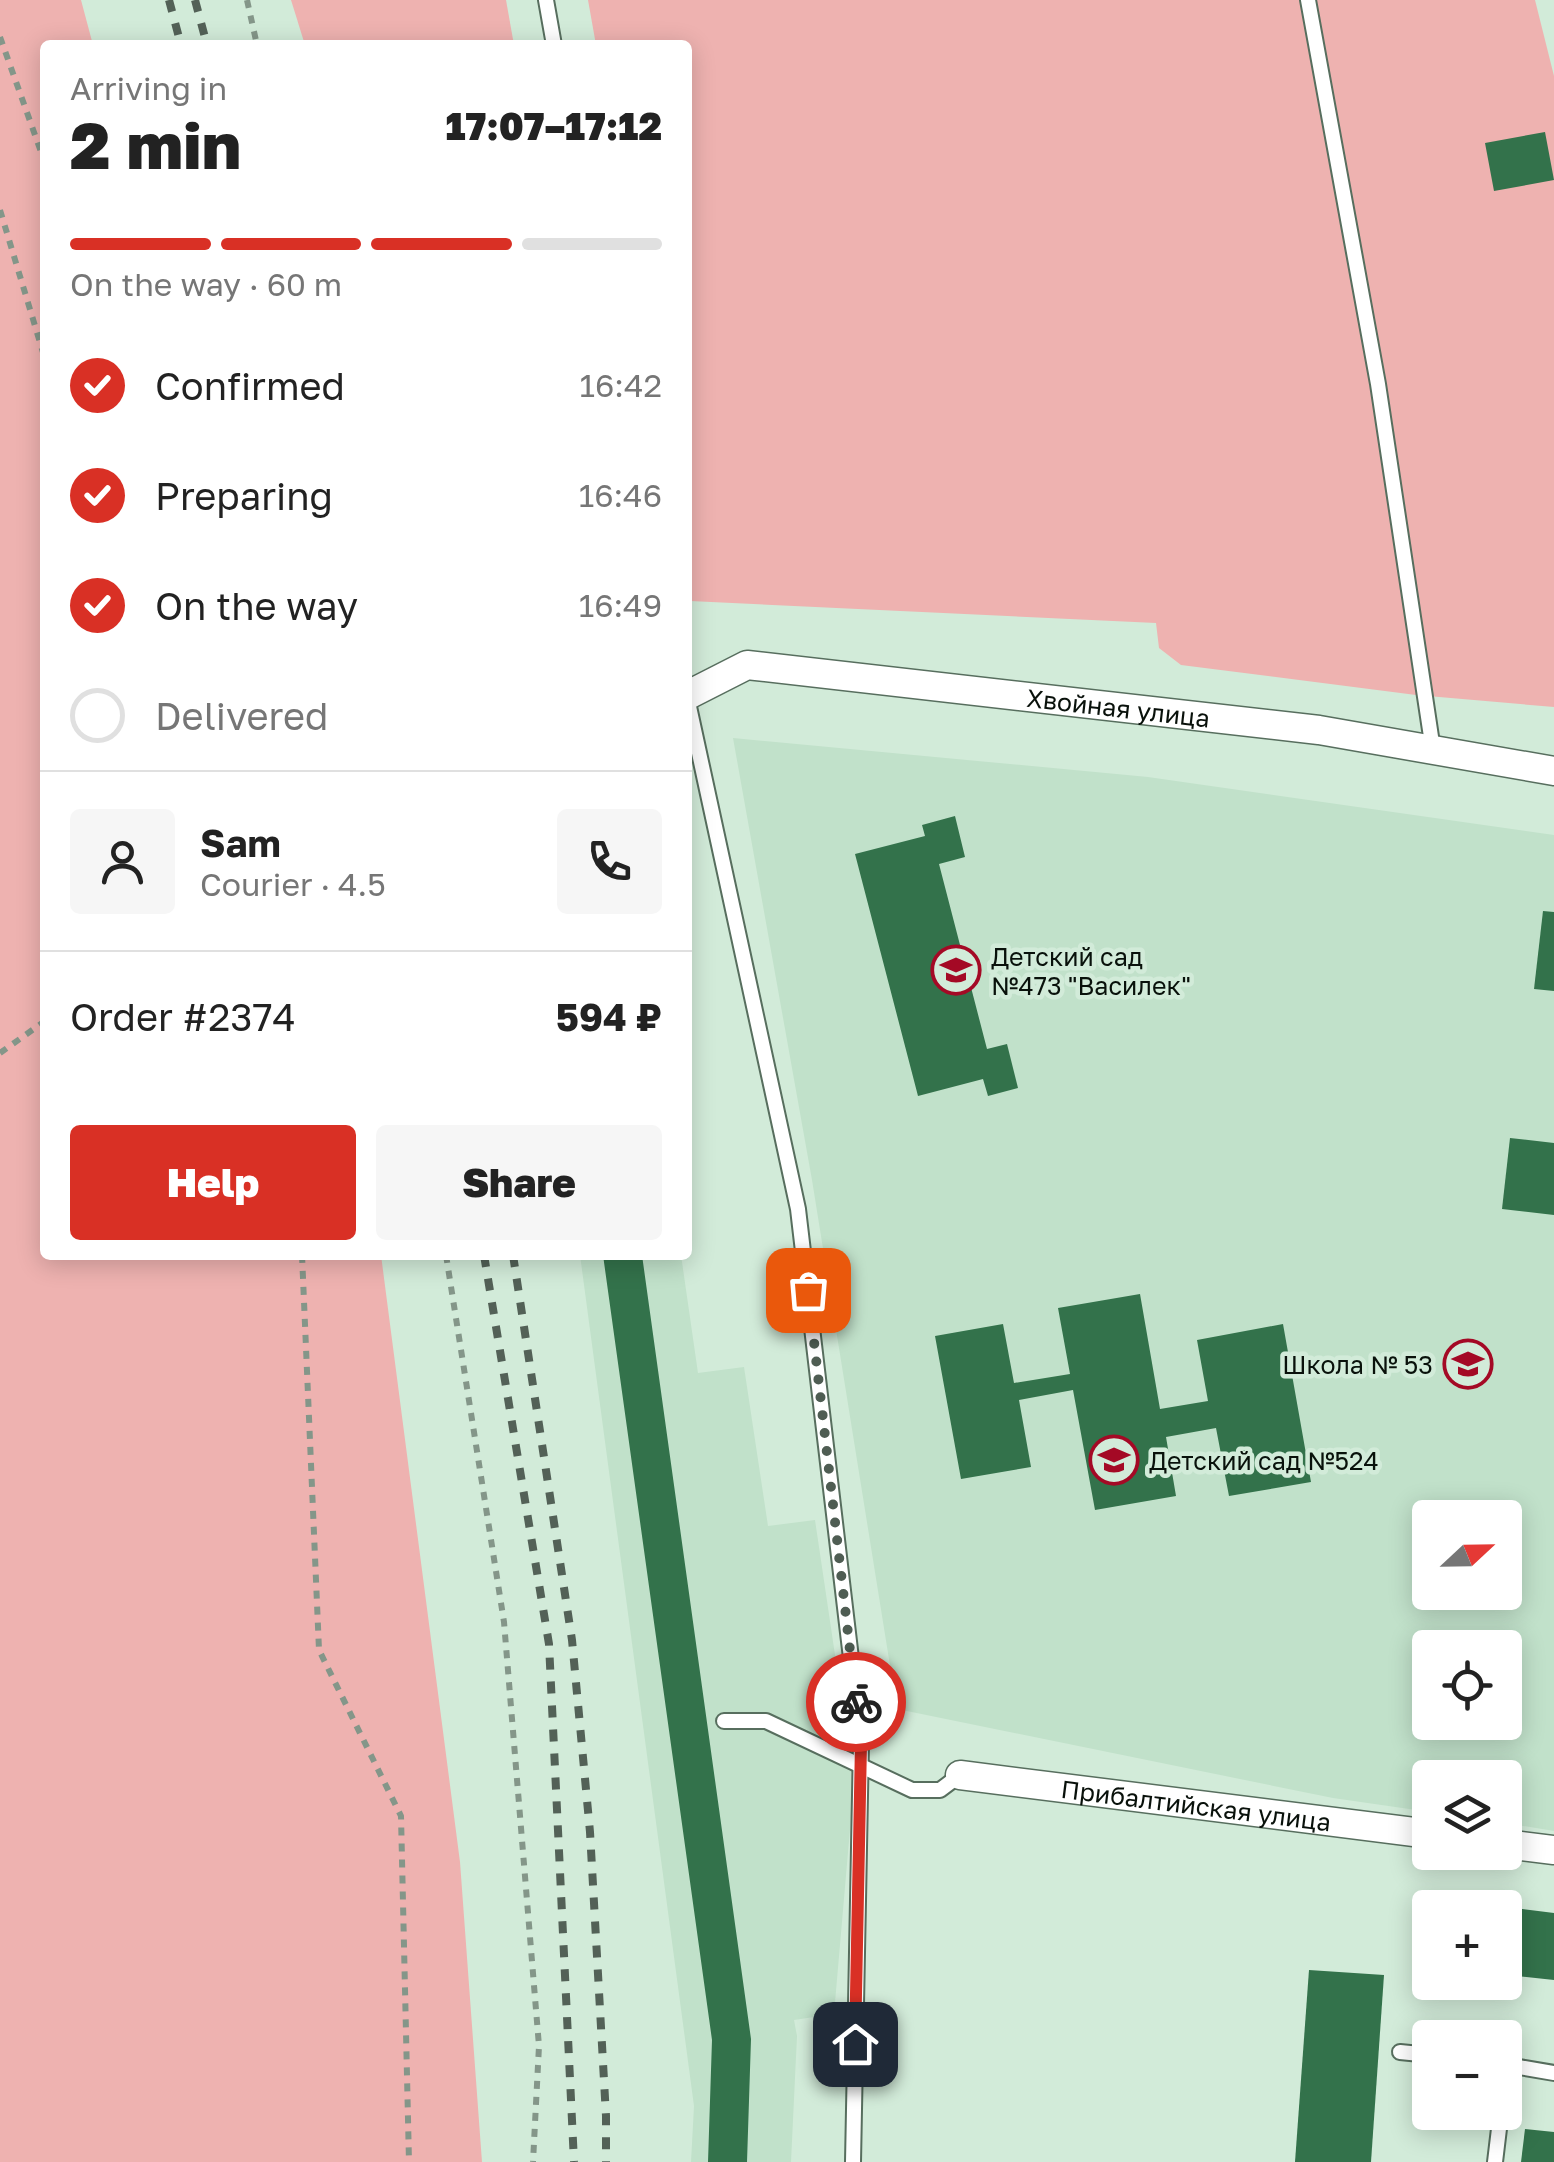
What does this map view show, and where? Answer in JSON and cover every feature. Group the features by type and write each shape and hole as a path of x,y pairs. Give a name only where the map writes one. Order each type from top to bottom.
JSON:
{"street":[{"name":"Хвойная улица","path":"692,697 747,664 1319,730 1554,770"},
{"name":"Прибалтийская улица","path":"960,1776 1412,1832"},
{"path":"1522,1846 1554,1850"}],"lane":[{"path":"546,0 553,40"},
{"path":"1308,0 1378,384 1433,750"},
{"path":"692,718 798,1209 861,1744 852,2162"},
{"path":"724,1720 766,1721 912,1790 940,1790 960,1776"},
{"path":"1400,2052 1412,2054"},
{"path":"1522,2070 1554,2073"},
{"path":"1495,2162 1499,2130"}],"path":[{"path":"247,0 256,40"},
{"path":"0,37 40,149"},
{"path":"0,210 40,342"},
{"path":"0,1053 40,1025"},
{"path":"302,1260 319,1650 401,1816 408,2162"},
{"path":"447,1260 504,1622 540,2046 534,2162"}],"shaded area":[{"path":"0,0 81,0 92,40 40,40 40,1260 382,1260 460,1862 482,2162 0,2162"},
{"path":"291,0 506,0 513,40 303,40"},
{"path":"588,0 1535,0 1554,76 1554,707 1416,695 1181,665 1159,648 1156,623 692,601 692,40 595,40"},
{"path":"733,738 1148,777 1554,835 1554,1831 1522,1826 1522,1760 1412,1760 1412,1809 1333,1798 897,1709 812,1180"},
{"path":"581,1260 682,1260 698,1373 744,1367 768,1526 815,1520 854,1783 834,2014 794,2020 797,2036 791,2162 691,2162 694,2106"}],"building":[{"path":"1545,132 1554,180 1494,191 1485,143"},
{"path":"955,816 965,857 939,864 987,1049 1007,1044 1018,1088 988,1096 983,1079 918,1096 855,854 925,836 922,825"},
{"path":"1543,911 1554,912 1554,991 1534,989"},
{"path":"1510,1138 1554,1143 1554,1215 1502,1209"},
{"path":"604,1260 643,1260 751,2039 747,2162 708,2162 712,2040"},
{"path":"1140,1294 1160,1409 1208,1401 1197,1340 1283,1324 1311,1482 1229,1496 1216,1428 1166,1437 1176,1496 1095,1510 1073,1390 1019,1400 1031,1467 961,1479 935,1336 1003,1324 1014,1383 1070,1374 1058,1308"},
{"path":"1522,1909 1554,1913 1554,1980 1522,1977"},
{"path":"1309,1970 1384,1975 1371,2162 1295,2162"},
{"path":"1525,2129 1554,2132 1554,2162 1521,2162"}],"railway":[{"path":"169,0 180,40"},
{"path":"195,0 206,40"},
{"path":"485,1260 549,1644 574,2162"},
{"path":"514,1260 572,1640 590,1832 606,2162"}],"way so far":[{"path":"808,1290 856,1702"}],"place":[{"name":"Детский сад №473 \"Василек\"","path":"956,970"},
{"name":"Школа № 53","path":"1468,1364"},
{"name":"Детский сад №524","path":"1114,1460"}],"route":[{"path":"855,2044 861,1744 856,1702"}]}
